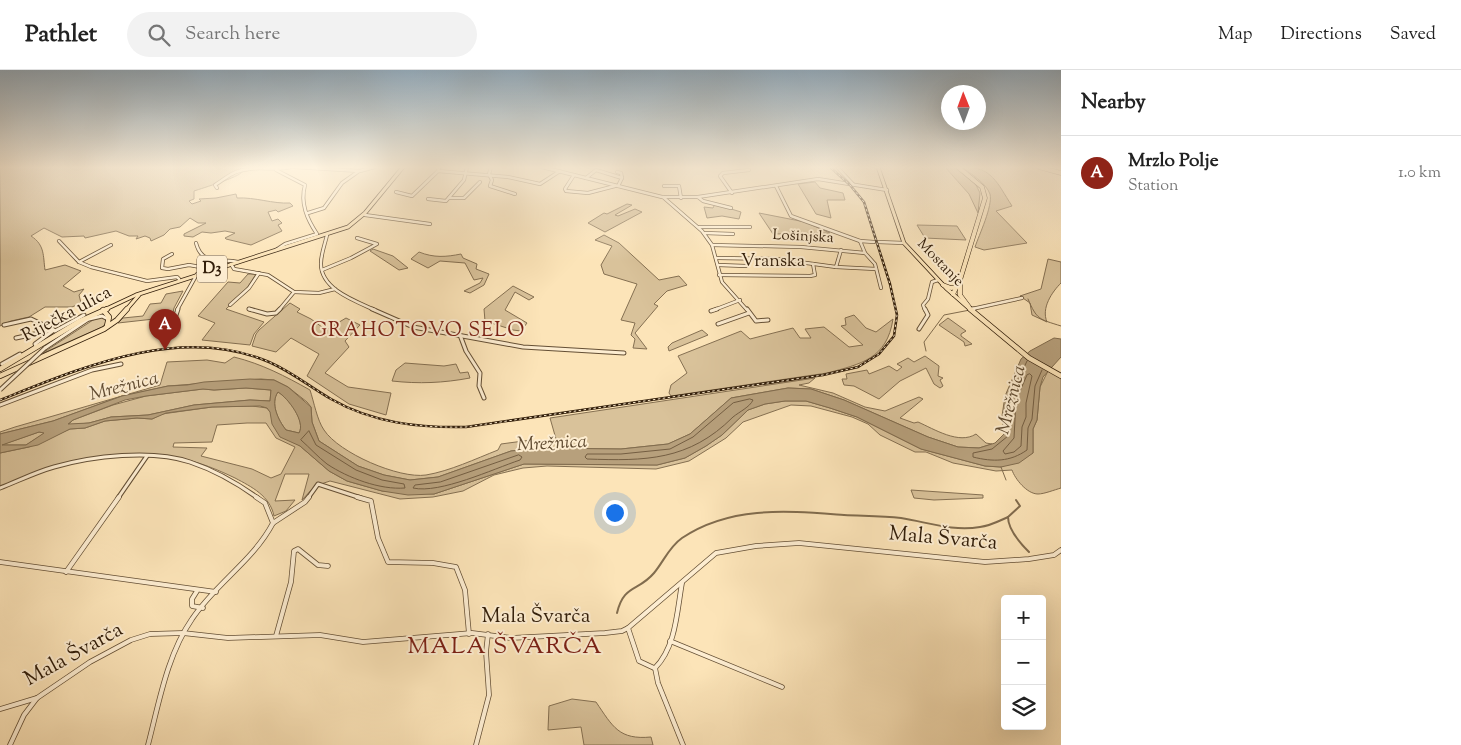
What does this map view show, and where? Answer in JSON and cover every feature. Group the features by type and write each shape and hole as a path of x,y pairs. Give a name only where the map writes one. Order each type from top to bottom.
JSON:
{"highway":[{"path":"959,294 953,294 960,280 985,198"},
{"path":"960,280 959,294 970,308"},
{"path":"943,285 951,288 956,287"}],"main road":[{"name":"Riječka ulica","path":"2,366 103,310 149,290 348,227 366,215 378,198"},
{"name":"Mostanje","path":"889,198 904,243 938,280 1020,352 1061,376"},
{"name":"Riječka ulica","path":"0,376 104,329 117,320 138,296 149,290"},
{"path":"103,310 109,320 104,329"}],"street":[{"path":"275,251 286,243 316,236 317,234 309,222 303,198"},
{"path":"308,213 324,208 331,198"},
{"path":"430,198 441,201 448,198"},
{"path":"451,198 458,200 465,198"},
{"path":"668,199 674,198"},
{"path":"700,198 731,208"},
{"path":"783,198 791,216 799,217 841,236 860,241 904,243"},
{"path":"668,199 704,233 712,245 722,282 740,300 756,321 768,320"},
{"path":"366,215 430,224"},
{"path":"698,227 750,228"},
{"path":"704,233 733,234"},
{"path":"326,235 321,262 326,280 350,299 413,327 523,347 624,353"},
{"path":"322,270 351,258 377,244 357,238"},
{"path":"59,241 79,262 91,267 147,281 174,277 179,279"},
{"path":"860,241 865,253 873,259 881,288"},
{"path":"196,243 197,251 203,257 238,262"},
{"path":"79,262 111,245"},
{"name":"Lošinjska","path":"712,245 801,247 865,253"},
{"path":"836,267 841,250"},
{"path":"172,254 163,259 162,268 168,269 189,265 212,269"},
{"path":"717,258 777,259 836,267 876,269"},
{"path":"231,264 234,269 271,276 294,292 319,293 335,289"},
{"name":"Vranska","path":"719,275 810,276 815,275 813,264"},
{"path":"718,265 746,266"},
{"path":"169,336 177,310 197,274"},
{"path":"230,305 249,288 259,274"},
{"path":"919,329 928,315 923,305 928,299 932,282 938,280"},
{"path":"249,308 267,314 276,313 294,292"},
{"path":"970,308 1022,298"},
{"path":"711,310 740,300"},
{"path":"0,390 45,348 103,310"},
{"path":"718,324 749,313"},
{"path":"36,346 35,344 38,340 84,316"},
{"path":"88,320 102,316 109,320"},
{"path":"4,325 31,319 54,331"},
{"path":"16,338 54,331"},
{"path":"459,335 466,351 480,373 479,386 484,398"},
{"path":"2,366 20,354"},
{"path":"0,405 92,370 122,364"},
{"path":"66,572 147,456"},
{"path":"0,488 54,467 107,457 147,456 189,461 242,486 264,503 272,522"},
{"path":"148,745 167,676 183,633 193,617 204,608 216,592 264,540 272,522 305,502 318,484 371,501 378,538 388,562 426,562 456,568 461,577 467,607 468,634"},
{"name":"Mala Švarča","path":"0,709 37,698 90,662 131,640 150,634 183,633 228,638 320,635 362,642 468,634 488,634 511,638 605,633 622,631 628,628 716,553 756,546 799,544 985,562 1029,559 1054,554 1061,550"},
{"path":"276,636 291,582 294,551 298,549 318,565 328,566"},
{"path":"0,562 197,591 216,592"},
{"path":"655,668 661,662 670,641 682,583"},
{"path":"197,591 192,599 192,606 198,609 204,608"},
{"path":"628,628 639,661 655,668"},
{"path":"476,745 478,728 489,704 486,650 488,634"},
{"path":"670,641 782,687"},
{"path":"655,668 658,683 683,745"},
{"path":"10,745 24,715 37,698"}],"shaded area":[{"path":"0,198 194,198 189,201 192,204 201,201 199,199 253,198 290,203 293,206 278,212 276,210 268,212 272,221 278,219 282,223 278,225 282,231 251,245 226,239 235,233 225,231 202,232 193,237 184,236 184,234 206,223 198,223 190,218 180,227 170,229 164,235 151,241 150,238 145,236 136,239 138,236 129,236 116,231 85,238 84,236 62,237 44,228 31,236 36,239 41,247 45,270 65,265 81,271 63,286 74,292 84,289 79,295 81,303 72,307 45,307 29,317 11,321 0,326"},
{"path":"807,198 845,198 845,200 827,200 831,218 816,214"},
{"path":"971,198 979,198 978,213"},
{"path":"1007,198 1012,206 996,211 1027,243 984,250 975,247 988,213 990,199"},
{"path":"627,204 632,205 615,215 618,216 635,209 642,212 605,232 588,223 604,213 607,214"},
{"path":"715,204 741,212 739,219 722,216 707,218 704,207 713,208"},
{"path":"759,213 805,222 830,233 773,234"},
{"path":"917,225 957,226 966,240 925,238"},
{"path":"604,235 619,243 659,280 679,276 687,285 667,291 654,304 658,306 635,333 647,349 633,348 635,339 631,335 635,323 621,320 637,284 604,274 601,265 612,246 595,240"},
{"path":"373,249 393,256 408,268 399,270 370,251"},
{"path":"419,252 440,256 461,254 463,258 477,264 476,269 489,274 484,285 470,293 464,291 480,283 483,278 474,280 465,263 440,261 428,268 411,259"},
{"path":"1048,259 1061,262 1061,283 1046,306 1047,322 1032,315 1030,303 1020,296 1041,289"},
{"path":"248,274 256,274 245,291 226,309 264,322 254,334 250,345 202,340 215,323 198,316 228,282 240,283"},
{"path":"513,286 534,297 529,300 515,292 505,310 527,323 521,331 485,321 484,309"},
{"path":"183,291 174,308 172,317 118,323 123,318 143,316 150,304 161,303 166,294"},
{"path":"290,303 300,309 297,312 326,330 346,318 360,325 345,341 349,347 325,373 348,387 391,393 386,415 349,404 307,376 319,354 291,338 276,352 252,346 259,330"},
{"path":"854,315 866,328 876,332 893,319 885,343 871,358 861,363 827,373 671,396 669,393 671,385 687,373 678,356 741,331 750,339 793,328 800,338 811,338 805,329 824,327 849,347 863,345 841,326 846,325 845,318"},
{"path":"103,317 106,320 106,324 102,327 41,354 93,320"},
{"path":"948,318 966,331 961,336 972,344 965,346 964,342 939,325"},
{"path":"702,330 708,335 669,351 668,347 672,343"},
{"path":"925,356 939,366 938,376 943,378 940,380 943,386 940,388 934,384 926,368 900,381 879,399 854,386 844,385 842,379 847,379 846,374 867,370 869,374 889,366 897,371 902,367 897,364 908,358 914,362"},
{"path":"234,357 273,371 310,390 324,430 342,447 370,463 386,469 414,475 426,475 453,468 498,450 501,444 531,440 566,445 556,439 550,418 815,378 809,383 799,385 833,393 865,407 885,411 919,397 923,399 900,418 914,423 918,422 954,437 962,438 976,434 986,443 992,444 979,448 958,447 928,437 844,400 811,389 788,388 731,398 690,434 668,444 621,449 540,448 511,451 438,477 410,480 384,475 358,466 319,441 312,422 311,407 288,387 274,380 261,379 168,386 122,396 160,385 167,362 207,360 225,363"},
{"path":"405,363 444,366 456,364 460,373 468,372 470,378 431,382 392,381 396,370"},
{"path":"1048,371 1061,378 1061,488 1040,494 1026,489 1016,478 1012,470 996,471 953,463 926,452 915,452 880,435 868,424 852,417 811,406 791,405 743,422 726,438 689,461 656,469 547,466 523,468 494,475 463,491 433,497 400,499 330,481 315,486 302,500 309,474 285,474 275,501 295,500 286,511 274,516 269,503 259,493 235,478 200,463 149,454 114,455 75,460 0,487 0,453 29,447 70,429 85,428 105,421 137,418 152,419 162,414 212,407 252,406 267,408 293,441 329,471 347,481 382,491 434,494 524,464 657,465 685,458 706,446 722,435 748,410 765,404 785,401 806,401 830,408 857,417 921,449 985,466 1001,467 1033,453 1033,429 1037,420 1040,387","holes":["266,423 276,438 295,447 281,474 271,478 252,469 201,456 207,448 173,447 174,443 212,442 217,425"]},
{"path":"246,388 271,390 270,401 250,400 194,405 148,415 111,417 89,423 68,425 73,420 113,405 146,396 203,389"},
{"path":"278,392 295,410 300,422 301,428 299,433 286,430 280,421 275,406"},
{"path":"122,396 53,421 0,434 0,432 15,427"},
{"path":"39,432 45,433 26,445 1,445"},
{"path":"911,490 983,495 983,498 934,500 914,498"},
{"path":"572,699 596,702 612,725 618,730 631,736 651,737 653,745 584,745 581,727 548,730 549,706"}],"water":[{"name":"Mrežnica","path":"1054,338 1061,339 1061,357 1043,377 1040,387 1037,420 1033,429 1033,453 1019,463 1001,467 985,466 921,449 857,417 806,401 785,401 765,404 748,410 722,435 706,446 685,458 657,465 524,464 434,494 408,495 382,491 347,481 329,471 300,446 280,437 272,424 270,412 267,408 260,406 212,407 166,413 152,419 137,418 105,421 85,428 70,429 38,445 0,453 0,434 53,421 122,396 168,386 250,379 274,380 288,387 311,407 312,422 319,441 358,466 384,475 410,480 438,477 511,451 540,448 621,449 668,444 690,434 731,398 788,388 811,389 844,400 928,437 958,447 979,448 995,443 1004,434 1002,416 1005,396 1021,359 1030,351","holes":["246,388 271,390 270,401 250,400 194,405 148,415 111,417 89,423 68,424 73,420 125,400 203,389","278,392 282,395 295,411 301,428 299,433 286,430 283,426 276,411 276,396","39,432 44,433 26,445 2,445"]}],"waterway":[{"path":"1028,299 1040,318 1061,326"},
{"path":"926,351 924,342 944,315 970,310"},
{"path":"1001,467 1006,480"},
{"path":"1008,517 1020,506 1016,500"},
{"path":"617,613 623,597 648,579 670,550 682,538 701,527 740,515 802,512 901,518 960,528 987,526 1008,517"},
{"path":"1008,517 1010,527 1015,536 1029,552"}],"railway":[{"path":"0,400 98,363 133,354 167,349 202,347 236,351 269,362 331,399 363,414 414,425 448,427 466,427 823,375 858,367 879,354 894,336 897,315 890,284 864,202 861,198"}],"place":[{"name":"Mrzlo Polje","path":"165,350"}],"district":[{"name":"GRAHOTOVO SELO","path":"418,331"},
{"name":"MALA ŠVARČA","path":"505,647"}]}
